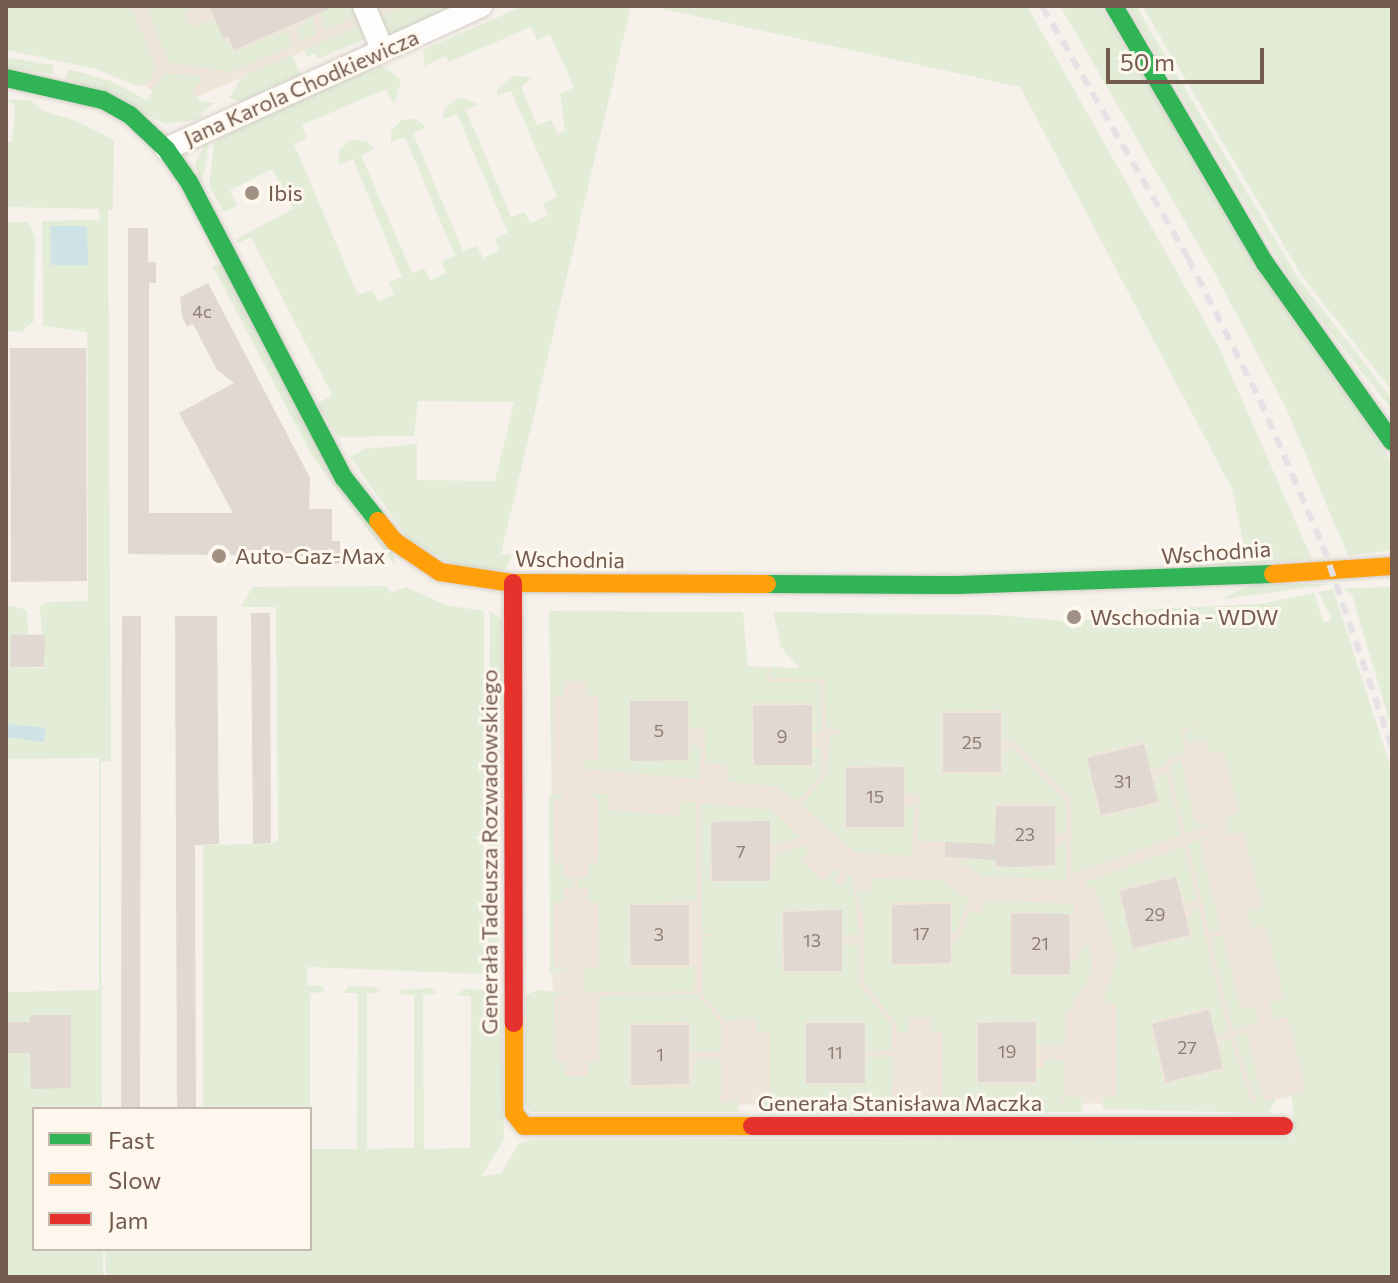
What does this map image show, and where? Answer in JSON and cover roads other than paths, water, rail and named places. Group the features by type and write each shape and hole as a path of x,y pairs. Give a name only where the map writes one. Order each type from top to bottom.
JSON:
{"street":[{"path":"364,6 383,51"},
{"name":"Jana Karola Chodkiewicza","path":"166,149 481,6"},
{"path":"1114,6 1265,263 1392,442"},
{"name":"Wschodnia","path":"6,78 103,100 130,115 166,149 189,182 329,453 368,511 427,566 458,578 513,583 1077,583 1392,566"},
{"path":"1322,344 1392,417"},
{"name":"Generała Tadeusza Rozwadowskiego","path":"513,583 518,1121"},
{"name":"Generała Stanisława Maczka","path":"518,1121 532,1129 1284,1126"}],"railway":[{"path":"1042,6 1188,258 1260,400 1323,546 1392,748"}],"place":[{"name":"Ibis","path":"252,193"},
{"name":"Auto-Gaz-Max","path":"219,556"},
{"name":"Wschodnia - WDW","path":"1074,617"}]}
